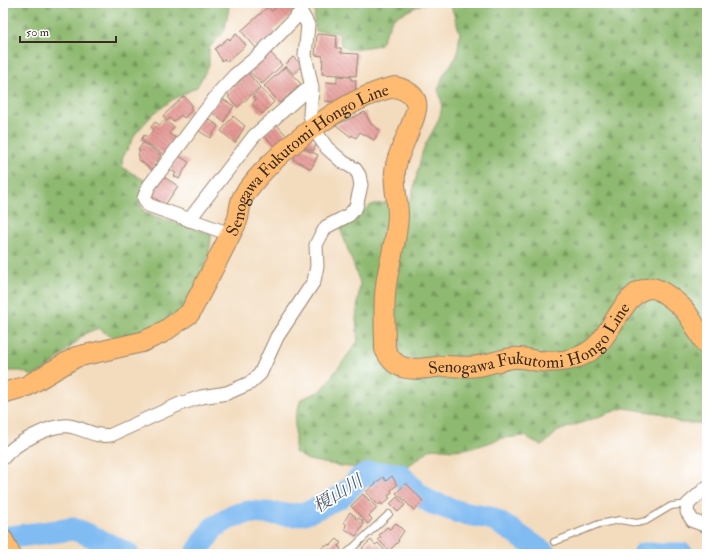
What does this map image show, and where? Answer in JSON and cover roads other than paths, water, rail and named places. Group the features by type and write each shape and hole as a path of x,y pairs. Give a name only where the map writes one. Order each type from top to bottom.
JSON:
{"main road":[{"name":"Senogawa Fukutomi Hongo Line","path":"3,393 27,386 76,357 142,342 177,324 190,313 238,219 243,196 278,158 313,128 335,114 383,89 395,87 409,93 416,102 414,121 398,153 395,168 394,183 398,215 386,286 385,349 389,358 396,365 416,370 447,366 477,366 514,358 553,362 576,358 595,347 628,301 642,290 654,288 667,295 686,311 707,345"}],"street":[{"path":"3,458 8,452 26,440 58,426 68,426 104,436 111,435 180,404 240,388 250,383 260,374 277,337 314,281 317,266 316,245 320,237 326,227 349,215 356,208 360,195 361,185 355,169 343,162 327,148 313,128 310,114 311,86 305,55 308,25 301,12 259,55 235,75 221,90 149,186 144,198 148,205 230,234"},
{"path":"189,220 254,136 311,86"},
{"path":"707,487 688,504 687,512 693,521 707,526"}],"lane":[{"path":"554,542 599,524 620,520 637,522 646,521 671,506 688,504"},
{"path":"346,554 389,514"}],"waterway":[{"name":"榎山川","path":"196,554 213,528 233,516 249,512 294,515 309,512 340,497 361,477 372,473 399,474 416,492 430,502 462,513 490,518 511,530 546,554"},
{"name":"榎山川","path":"3,538 73,529 87,534 128,554"},
{"name":"榎山川","path":"644,554 682,554"}]}
